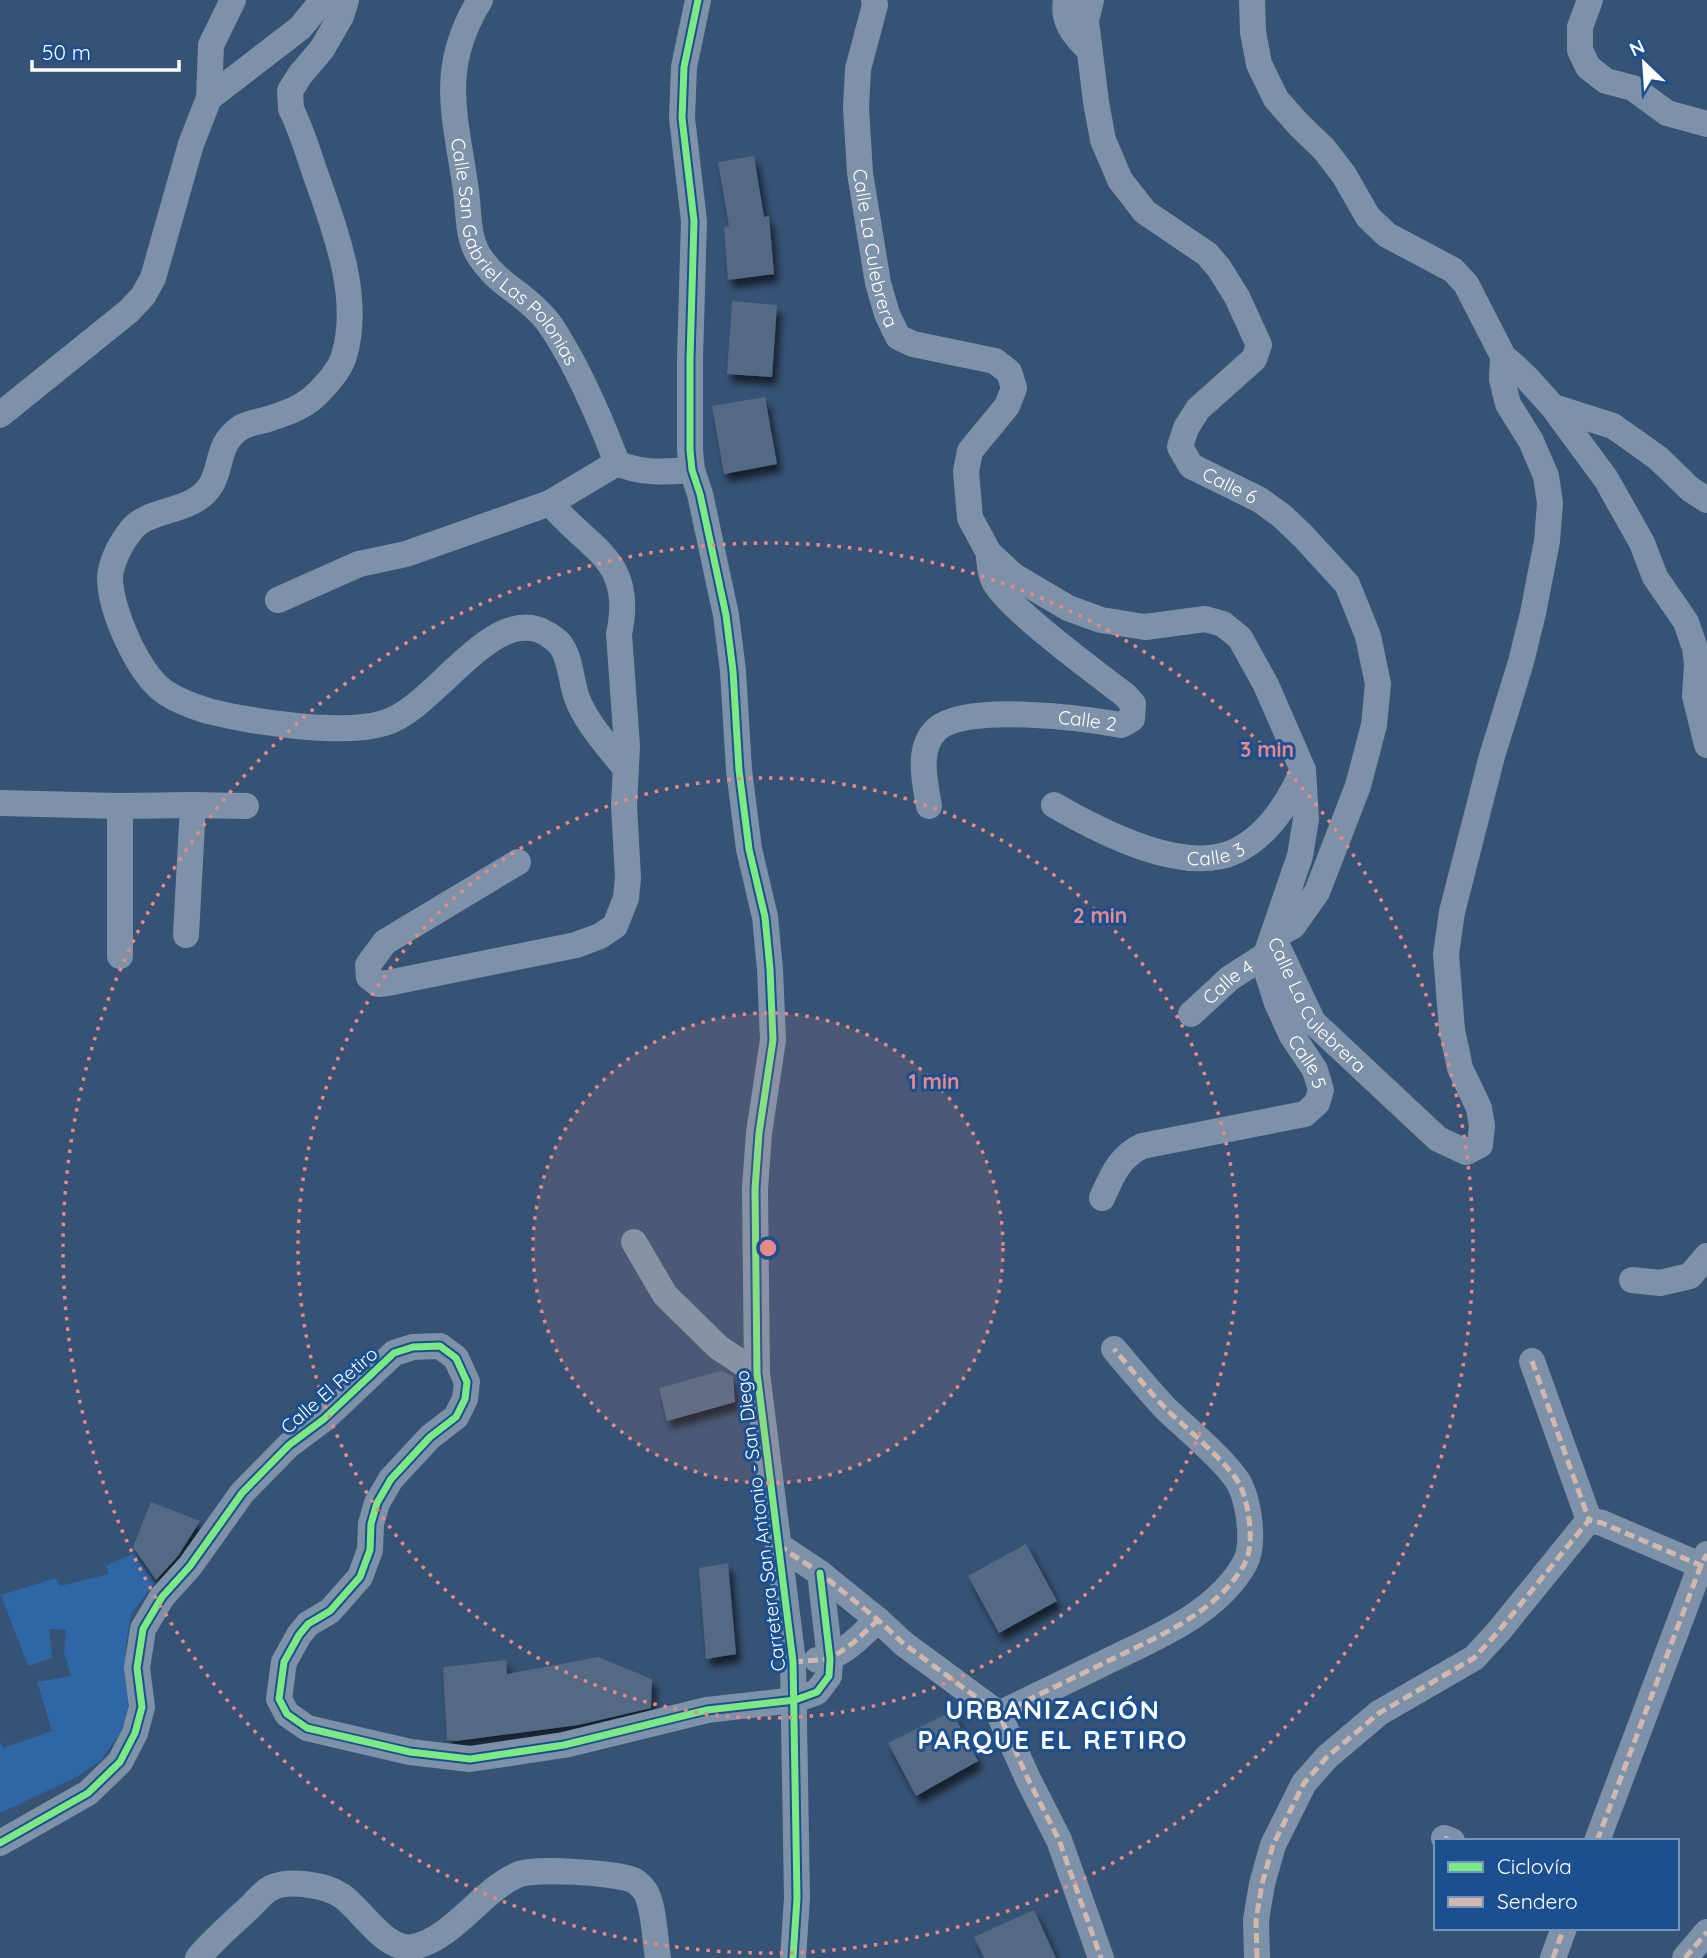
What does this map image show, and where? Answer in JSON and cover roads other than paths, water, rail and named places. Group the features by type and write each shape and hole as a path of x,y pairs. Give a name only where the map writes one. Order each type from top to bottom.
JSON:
{"street":[{"path":"0,415 129,311 143,296 153,278 191,144 209,98 211,45 233,0"},
{"path":"209,98 300,28 323,0"},
{"path":"346,0 341,16 322,49 290,91 291,108 329,212 348,286 349,325 344,358 316,395 295,410 244,425 236,432 226,442 211,485 194,502 134,527 110,573 111,591 117,613 143,670 165,693 205,710 249,719 356,729 386,723 409,713 480,647 500,635 532,627 543,631 562,646 578,701 625,768"},
{"name":"Calle San Gabriel Las Polonias","path":"480,0 462,35 455,60 452,92 452,114 462,156 469,222 476,251 494,276 541,313 556,333 590,396 617,463"},
{"name":"Carretera San Antonio - San Diego","path":"698,0 684,67 682,118 694,221 690,450 692,470 700,494 726,615 733,671 739,770 749,849 765,917 770,969 773,1040 759,1133 755,1189 757,1373 793,1662 797,1898 793,1958"},
{"name":"Calle La Culebrera","path":"874,0 875,5 858,69 856,108 860,173 878,283 887,314 898,337 913,344 995,361 1009,372 1014,388 1007,406 970,451 966,471 970,517 989,553 1014,576 1068,608 1101,620 1145,627 1205,619 1223,624 1240,638 1266,685 1303,770 1306,819 1300,856 1270,946 1313,1022 1438,1139 1466,1152 1480,1144 1482,1125 1479,1108 1460,1068 1452,1030 1446,954 1452,912 1492,756 1533,613 1547,541 1550,503 1546,476 1531,441 1508,404 1502,380 1503,356"},
{"path":"1066,0 1063,12 1068,26 1088,49"},
{"name":"Calle 6","path":"1091,0 1086,21 1088,49 1103,140 1120,180 1145,212 1207,254 1219,268 1237,297 1259,345 1254,359 1198,409 1185,428 1180,447 1191,467 1260,500 1303,536 1347,584 1368,636 1378,684 1374,725 1359,786 1317,892 1293,926 1270,946"},
{"path":"1252,0 1253,32 1259,64 1276,99 1324,149 1344,175 1368,217 1387,235 1454,270 1466,284 1503,356 1553,407 1606,479 1642,543 1655,577 1686,622 1695,648 1695,696 1707,745"},
{"path":"1590,0 1580,27 1580,50 1588,67 1606,81 1633,88 1667,114 1707,124"},
{"path":"1553,407 1613,426 1658,458 1690,489 1707,500"},
{"path":"278,600 359,564 406,554 550,503 617,463 631,470 652,472 692,470"},
{"path":"518,862 385,942 368,965 369,977 379,984 388,983 563,948 600,936 615,926 626,898 627,746 619,634 622,591 601,550 566,523 550,503"},
{"name":"Calle 2","path":"929,806 923,772 925,750 935,730 950,721 1027,714 1121,725 1132,719 1133,704 1125,695 1008,599 993,580 989,553"},
{"name":"Calle 3","path":"1055,805 1118,838 1161,854 1213,857 1235,852 1265,832 1295,788 1303,770"},
{"path":"0,803 246,806"},
{"path":"186,935 193,805"},
{"path":"120,806 120,956"},
{"name":"Calle 4","path":"1191,1014 1270,946"},
{"name":"Calle 5","path":"1102,1198 1118,1164 1131,1152 1143,1146 1305,1114 1317,1103 1321,1090 1315,1070 1291,1034 1268,975 1270,946"},
{"path":"634,1242 665,1295 718,1347 757,1373"},
{"path":"1632,1280 1660,1283 1690,1276 1707,1256"},
{"name":"Calle El Retiro","path":"0,1843 88,1793 120,1762 135,1733 142,1707 137,1668 143,1629 162,1597 190,1566 242,1493 289,1446 339,1405 394,1353 413,1347 440,1346 456,1358 467,1382 465,1399 456,1417 430,1437 391,1479 377,1503 371,1524 370,1550 360,1577 330,1611 308,1624 291,1648 284,1662 279,1699 287,1714 307,1728 410,1752 470,1759 564,1745 707,1710 794,1699 817,1692 825,1684 829,1676 830,1659"},
{"path":"999,1714 1159,1636 1208,1606 1227,1587 1246,1561 1250,1536 1248,1509 1239,1484 1114,1349"},
{"path":"1532,1360 1589,1520"},
{"path":"1589,1520 1705,1562 1598,1839"},
{"path":"1257,1958 1256,1920 1262,1884 1273,1844 1304,1783 1326,1757 1379,1713 1474,1658 1589,1520"},
{"path":"778,1545 820,1573 904,1644 999,1714 1059,1840 1101,1958"},
{"path":"820,1573 830,1659"},
{"path":"793,1662 830,1659 878,1620"},
{"path":"198,1958 209,1944 270,1888 299,1883 331,1890 342,1896 387,1940 411,1948 436,1938 519,1873 547,1871 595,1874 632,1880 639,1885 651,1904 658,1958"},
{"path":"1553,1958 1563,1930"},
{"path":"1685,1958 1707,1932"}],"district":[{"name":"URBANIZACIÓN PARQUE EL RETIRO","path":"1053,1724"}]}
